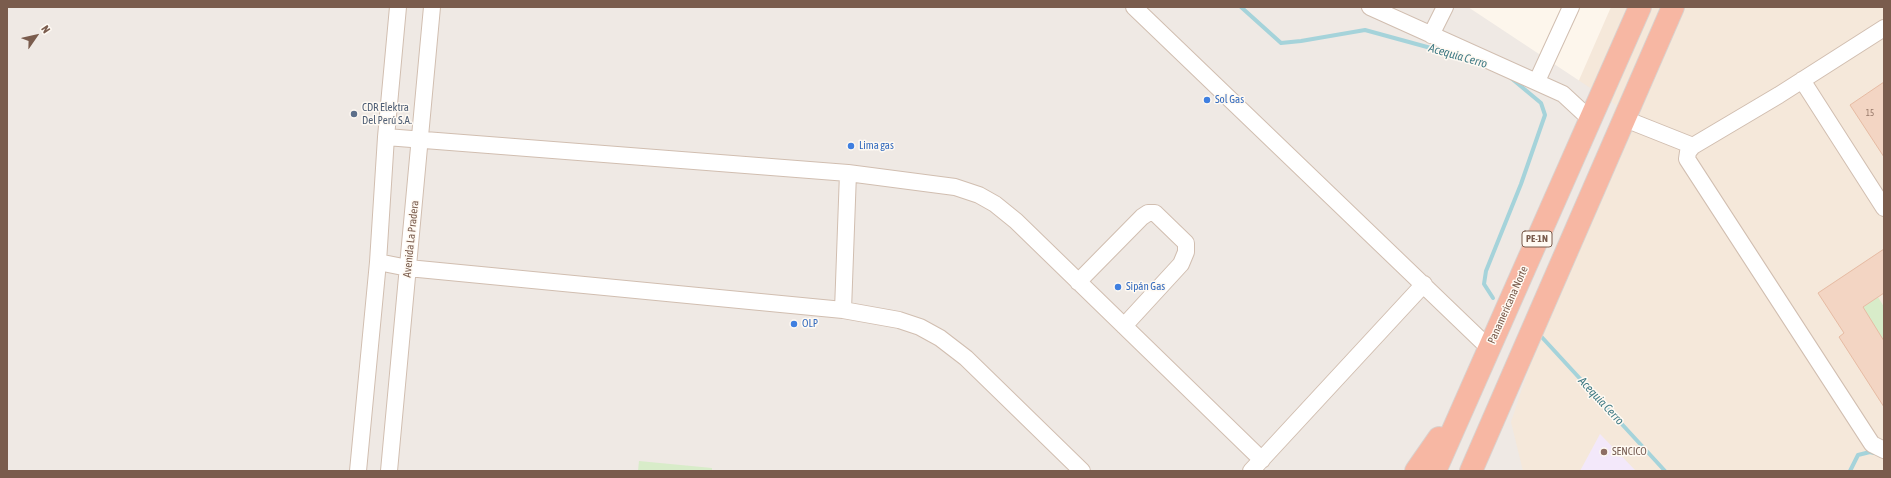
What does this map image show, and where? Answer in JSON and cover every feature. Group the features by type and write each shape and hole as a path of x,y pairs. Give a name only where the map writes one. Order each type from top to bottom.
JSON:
{"highway":[{"name":"Panamericana Norte","path":"1435,471 1640,7"},
{"name":"PE-1N","path":"1471,471 1674,7"},
{"path":"1416,471 1468,396"},
{"path":"1482,471 1494,420"}],"street":[{"path":"358,471 378,262 386,137 398,7"},
{"name":"Avenida La Pradera","path":"389,471 421,140 432,7"},
{"path":"1134,7 1489,348"},
{"path":"1370,7 1563,94 1590,119"},
{"path":"1431,35 1445,7"},
{"path":"1537,81 1571,7"},
{"path":"1884,28 1693,146 1688,152 1687,159 1872,444 1884,450"},
{"path":"1802,80 1884,208"},
{"path":"1625,119 1693,146"},
{"path":"386,137 848,173 955,187 979,195 995,204 1016,221 1124,326 1256,465 1424,284"},
{"path":"842,310 848,173"},
{"path":"1078,282 1142,217 1148,213 1155,213 1186,243 1186,252 1181,264 1124,326"},
{"path":"378,262 408,268 842,310 899,320 920,327 940,338 966,358 1082,471"}],"shaded area":[{"path":"7,7 1468,7 1616,105 1511,422 1523,471 7,471"},
{"path":"1611,7 1884,7 1884,471 1399,471 1433,414"},
{"name":"SENCICO","path":"1600,434 1636,471 1580,471"}],"green space":[{"path":"1878,297 1884,307 1884,341 1863,307"},
{"path":"639,461 712,468 712,471 638,471"}],"building":[{"path":"1884,82 1884,157 1850,105"},
{"path":"1884,249 1884,293 1863,307 1884,341 1884,407 1839,337 1844,333 1818,293"}],"waterway":[{"name":"Acequia Cerro","path":"1241,7 1281,43 1365,30 1460,56"},
{"name":"Acequia Cerro","path":"1493,298 1484,284 1486,271 1521,184 1545,115 1541,103 1511,78"},
{"name":"Acequia Cerro","path":"1538,333 1665,471"},
{"name":"Acequia Cerro","path":"1850,471 1858,455 1870,452 1874,453"}],"place":[{"name":"Sol Gas","path":"1207,100"},
{"name":"CDR Elektra Del Perú S.A.","path":"354,114"},
{"name":"Lima gas","path":"851,146"},
{"name":"Sipán Gas","path":"1118,287"},
{"name":"OLP","path":"794,324"},
{"name":"SENCICO","path":"1604,452"}]}
